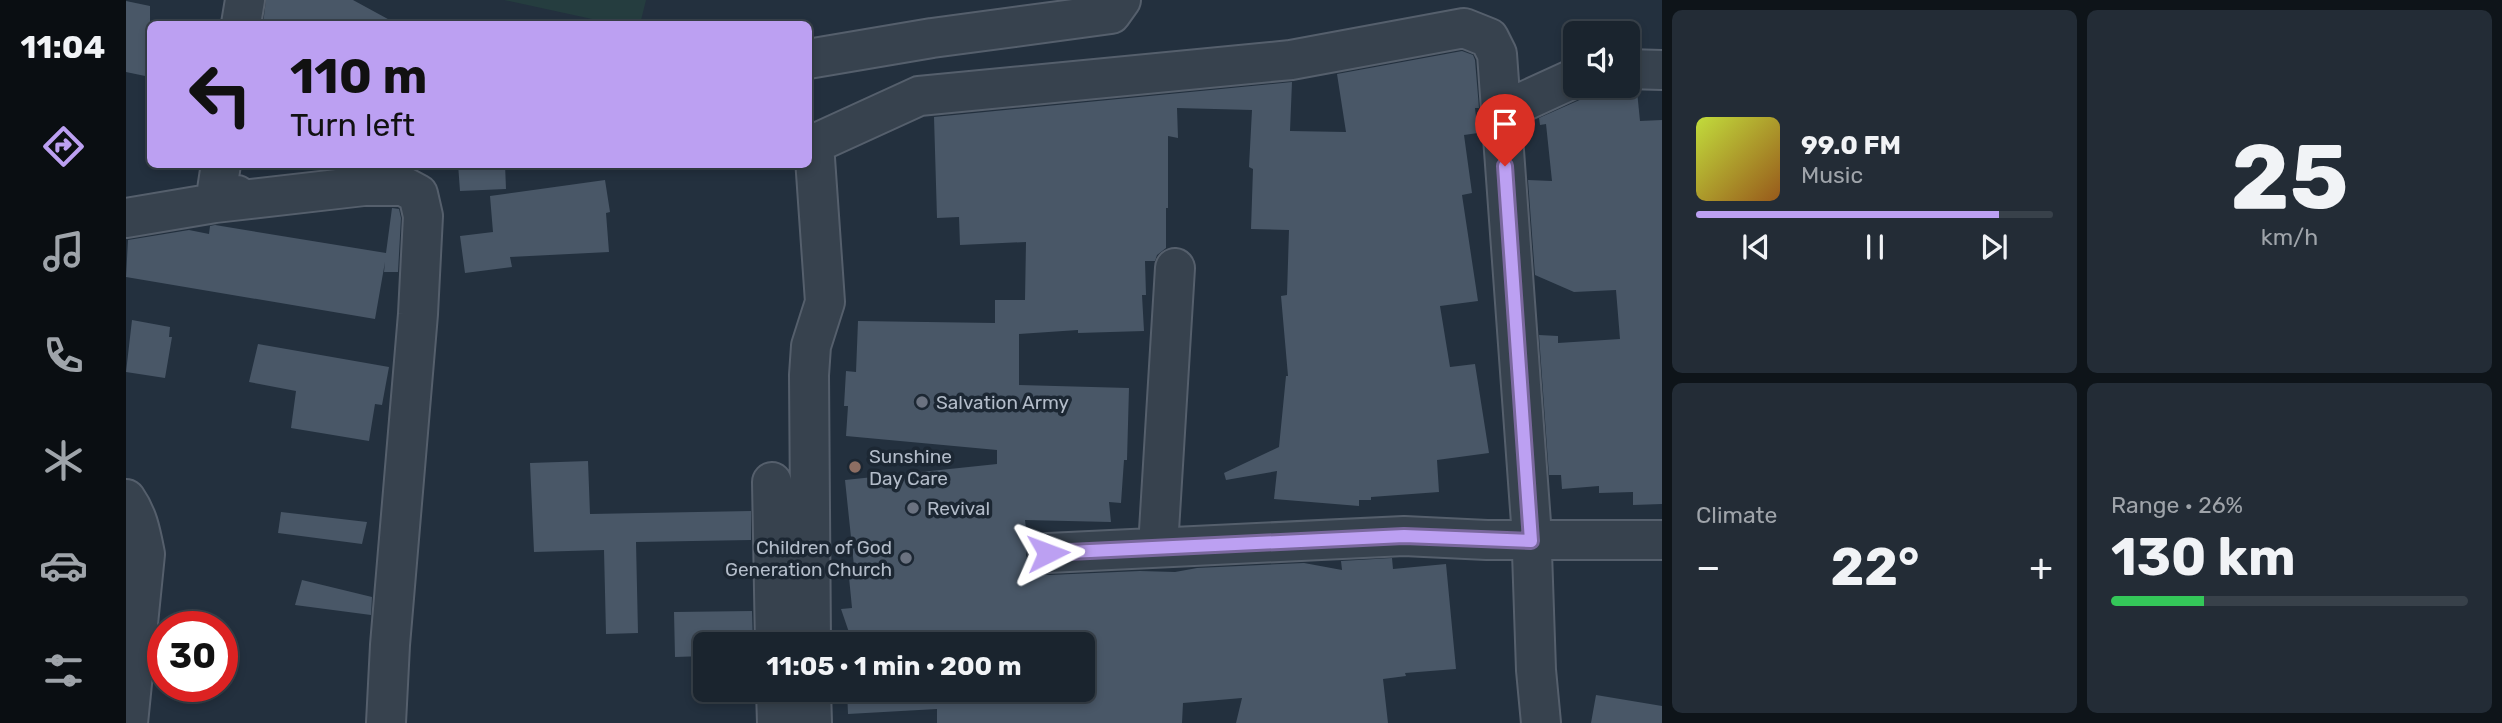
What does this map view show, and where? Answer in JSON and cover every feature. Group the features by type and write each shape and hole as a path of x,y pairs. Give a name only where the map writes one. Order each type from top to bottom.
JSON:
{"street":[{"path":"242,21 245,0"},
{"path":"812,58 932,38 1111,14 1121,0"},
{"path":"811,632 809,375 811,346 825,302 814,144 919,96 1291,60 1464,28 1489,38 1497,54 1541,723"},
{"path":"1640,69 1662,70"},
{"path":"1501,112 1563,84"},
{"path":"215,203 220,168"},
{"path":"215,203 307,168"},
{"path":"126,218 215,203 363,186 403,186 418,194 423,216 418,314 386,723"},
{"path":"1158,547 1175,268"},
{"path":"772,482 775,632"},
{"path":"126,499 140,528 145,554 128,723"},
{"path":"1048,553 1404,536 1531,541 1662,540"},
{"path":"776,702 777,723"},
{"path":"811,702 812,723"}],"green space":[{"path":"504,0 646,0 641,21 601,21"}],"building":[{"path":"266,0 353,0 392,21 263,21"},
{"path":"126,1 150,6 150,21 147,21 147,76 126,72"},
{"path":"1462,51 1473,55 1479,108 1475,108 1478,133 1464,135 1472,193 1462,195 1478,301 1440,306 1450,367 1475,364 1489,453 1437,460 1439,492 1371,497 1371,500 1359,500 1359,506 1274,499 1277,471 1226,480 1224,473 1279,447 1288,376 1281,296 1287,295 1289,230 1251,229 1253,169 1249,167 1252,110 1177,108 1178,138 1168,136 1166,248 1157,255 1155,261 1145,261 1146,295 1142,295 1144,331 1078,333 1078,330 1019,334 1019,385 1129,388 1127,460 1124,460 1121,503 1109,502 1111,522 1025,520 1028,546 1026,555 1030,566 1039,573 1049,575 1175,572 1197,568 1304,563 1342,570 1341,561 1392,558 1393,569 1446,564 1456,669 1405,673 1406,676 1383,679 1388,723 1236,723 1242,698 1183,703 1182,723 937,723 937,709 848,714 848,702 1095,702 1095,632 849,632 841,609 852,608 848,567 854,566 845,480 997,464 997,450 846,436 846,371 856,372 858,321 995,323 995,300 1025,300 1026,242 960,245 959,217 937,218 934,117 1292,82 1290,131 1346,132 1337,74"},
{"path":"1584,98 1638,98 1640,121 1662,120 1662,504 1633,505 1633,492 1599,493 1599,486 1562,489 1561,475 1549,475 1539,335 1558,336 1558,343 1620,339 1616,290 1574,292 1535,275 1528,180 1552,181 1546,124 1540,125 1539,118"},
{"path":"458,168 505,168 506,189 460,191"},
{"path":"605,180 610,212 606,213 609,252 510,257 512,267 465,273 460,236 493,232 490,196"},
{"path":"392,208 399,209 401,218 398,272 384,272 385,262 375,319 126,277 128,240 189,230 209,234 210,226 215,225 386,253"},
{"path":"132,320 170,327 169,337 172,337 165,378 126,372"},
{"path":"258,344 389,367 382,405 375,404 369,441 291,428 296,391 249,382"},
{"path":"588,461 590,514 751,511 751,540 636,542 638,633 606,634 604,550 534,552 530,463"},
{"path":"281,512 367,522 362,544 278,533"},
{"path":"302,580 372,597 371,615 295,605"},
{"path":"752,611 753,632 693,632 693,656 675,657 674,612"},
{"path":"1596,695 1662,706 1662,723 1591,723"}],"place":[{"name":"Salvation Army","path":"922,402"},
{"name":"Sunshine Day Care","path":"855,467"},
{"name":"Revival","path":"913,508"},
{"name":"Children of God Generation Church","path":"906,558"}],"route":[{"path":"1048,553 1404,536 1531,541 1505,166"}]}
